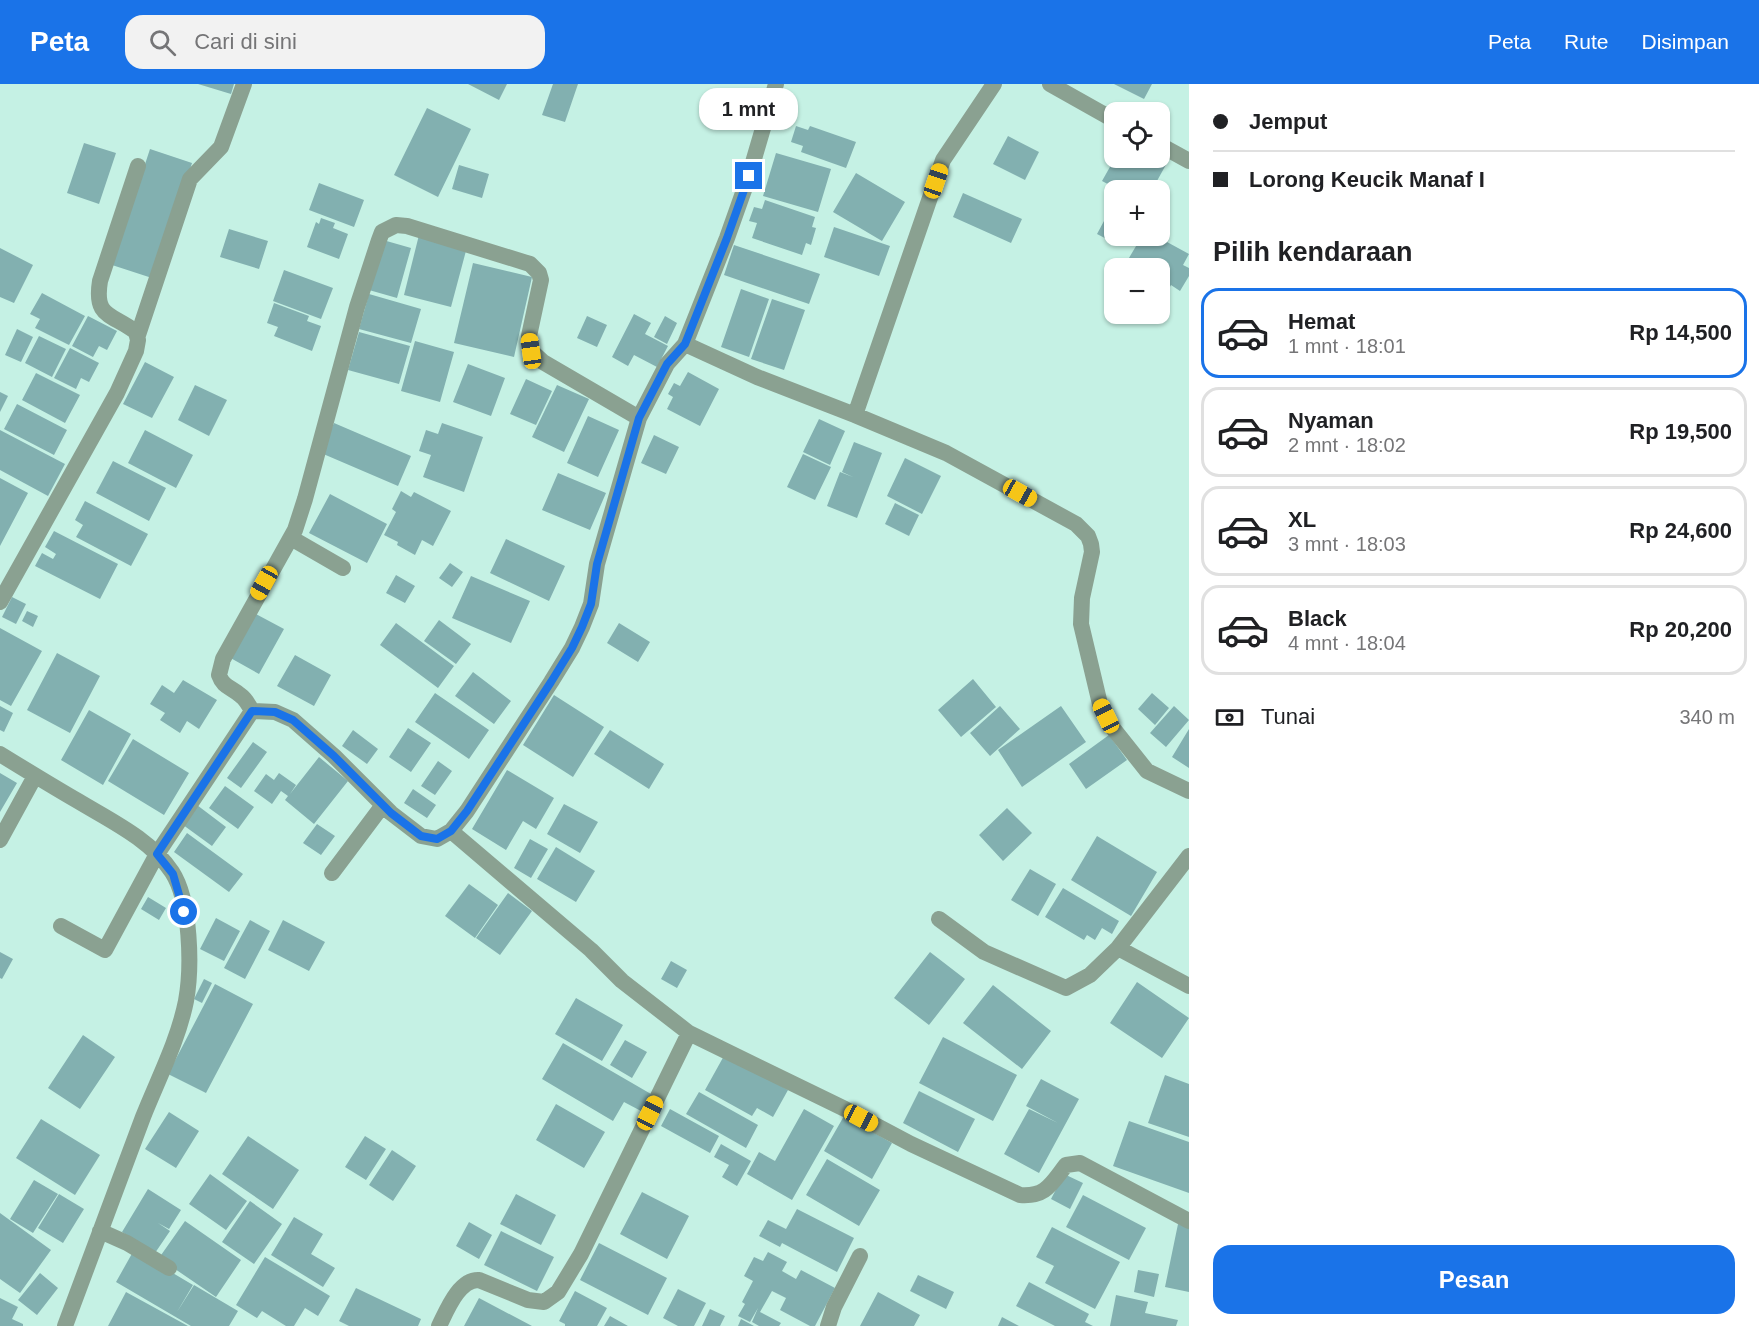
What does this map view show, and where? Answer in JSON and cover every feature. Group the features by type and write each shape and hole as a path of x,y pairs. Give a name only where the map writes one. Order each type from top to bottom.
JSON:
{"street":[{"path":"0,602 117,393 136,351 138,335 190,179 221,147 244,84"},
{"path":"252,711 275,712 293,720 327,749 383,805 421,836 437,839 451,831 467,811 551,682 582,627 591,604 597,564 639,418 667,364 685,344 749,176 776,84"},
{"path":"855,415 943,160 994,84"},
{"path":"1050,84 1104,114"},
{"path":"1170,151 1189,161"},
{"path":"138,166 100,281 97,298 106,314 131,328 138,335"},
{"path":"252,711 239,693 225,686 221,681 219,670 233,639 291,538 305,499 357,307 382,232 396,225 407,226 535,267 541,280 529,336 531,351 543,362 639,418"},
{"path":"685,344 757,377 946,453 1083,529 1091,544 1092,552 1082,598 1081,624 1100,704 1112,727 1147,771 1189,791"},
{"path":"291,538 343,568"},
{"path":"61,926 105,950 157,854 252,711"},
{"path":"0,754 133,835 157,854 173,874 187,925 190,951 185,1002 178,1029 65,1326"},
{"path":"0,840 35,776"},
{"path":"332,873 383,805"},
{"path":"451,831 591,950 622,981 689,1033 845,1108 911,1144 1020,1195 1040,1194 1047,1189 1066,1165 1080,1163 1189,1221"},
{"path":"939,919 984,952 1066,988 1089,975 1118,948 1189,855"},
{"path":"1118,948 1189,986"},
{"path":"439,1326 458,1293 464,1285 473,1280 479,1280 528,1300 544,1302 558,1292 581,1254 689,1033"},
{"path":"100,1231 128,1243 170,1268"},
{"path":"828,1326 834,1307 860,1256"}],"building":[{"path":"198,84 234,84 231,94"},
{"path":"468,84 507,84 499,100"},
{"path":"553,84 578,84 565,122 542,115"},
{"path":"1114,84 1152,84 1144,99"},
{"path":"427,108 471,129 438,197 394,175"},
{"path":"796,126 808,130 810,126 856,142 846,168 801,152 803,146 791,142"},
{"path":"1008,136 1039,152 1025,180 993,164"},
{"path":"84,143 116,153 99,204 67,193"},
{"path":"150,149 192,163 155,279 112,265"},
{"path":"776,153 831,169 818,212 763,196"},
{"path":"459,165 489,174 482,198 452,189"},
{"path":"1109,168 1164,168 1158,180 1102,181"},
{"path":"856,173 905,202 882,241 833,212"},
{"path":"319,183 364,200 354,227 309,210"},
{"path":"963,193 1022,219 1011,243 953,217"},
{"path":"765,200 815,217 812,227 816,228 811,245 806,243 802,255 752,238 757,223 749,221 754,207 762,209"},
{"path":"321,218 335,223 333,228 348,234 339,259 307,247 316,222 319,224"},
{"path":"1104,221 1104,238 1097,234"},
{"path":"834,227 890,246 879,276 824,257"},
{"path":"229,229 268,241 259,269 220,257"},
{"path":"419,235 467,247 451,307 404,295"},
{"path":"383,240 411,248 397,298 369,290"},
{"path":"1170,244 1189,254 1183,265 1189,268 1189,276 1180,291 1171,285 1170,287 1170,258 1129,258 1136,246 1170,246"},
{"path":"734,245 820,274 809,304 724,275"},
{"path":"0,248 33,265 14,303 0,297"},
{"path":"473,263 532,277 514,357 454,343"},
{"path":"284,270 333,288 321,319 273,301"},
{"path":"741,289 769,299 749,357 721,347"},
{"path":"42,293 85,316 69,345 35,328 40,319 30,314"},
{"path":"369,294 421,309 411,343 359,329"},
{"path":"772,299 805,310 784,370 751,359"},
{"path":"274,303 309,316 307,321 321,326 312,351 274,336 278,327 267,323"},
{"path":"634,314 651,323 645,334 668,346 657,367 634,355 628,366 612,357"},
{"path":"88,316 117,331 107,350 99,346 93,357 72,346"},
{"path":"587,316 607,325 597,347 577,338"},
{"path":"665,316 677,323 667,344 654,337"},
{"path":"17,329 33,337 21,362 5,355"},
{"path":"359,332 410,346 399,384 348,370"},
{"path":"39,336 66,349 52,377 25,363"},
{"path":"415,341 454,352 440,402 401,391"},
{"path":"70,348 99,363 89,382 81,378 76,389 54,378"},
{"path":"145,362 174,377 152,418 123,404"},
{"path":"468,364 505,378 491,416 453,402"},
{"path":"688,372 719,389 700,426 667,409 673,397 668,394 674,383 680,386"},
{"path":"36,373 80,395 65,423 22,400"},
{"path":"526,379 552,391 536,425 510,414"},
{"path":"195,385 227,400 209,436 178,420"},
{"path":"557,385 589,399 564,452 532,437"},
{"path":"0,392 8,396 0,412"},
{"path":"17,404 67,430 54,455 4,429"},
{"path":"588,416 619,430 598,477 567,463"},
{"path":"819,419 845,431 830,465 803,452"},
{"path":"334,423 411,456 398,486 321,453"},
{"path":"442,423 483,437 464,492 423,477 431,455 419,451 426,430 438,434"},
{"path":"0,430 65,464 48,496 0,470"},
{"path":"145,430 193,455 176,488 128,463"},
{"path":"654,435 679,447 666,474 641,463"},
{"path":"854,442 882,453 857,518 827,506 840,472 853,477 842,472"},
{"path":"803,454 831,467 815,500 787,487"},
{"path":"905,458 941,476 922,514 887,496"},
{"path":"113,461 166,488 149,521 96,493"},
{"path":"558,473 606,493 590,530 542,510"},
{"path":"0,478 28,493 0,546"},
{"path":"401,491 411,497 414,492 451,511 433,546 422,540 415,555 384,535 396,512 392,509"},
{"path":"330,494 387,524 367,563 309,533"},
{"path":"85,501 148,534 131,566 76,537 83,525 75,520"},
{"path":"895,503 919,515 909,536 885,524"},
{"path":"54,531 118,564 100,599 35,566 42,553 53,559 56,554 45,547"},
{"path":"506,539 565,566 549,601 490,573"},
{"path":"450,563 463,572 452,587 439,578"},
{"path":"396,575 415,586 405,603 386,593"},
{"path":"471,576 530,601 511,643 452,618"},
{"path":"12,597 26,604 16,624 2,617"},
{"path":"27,611 38,616 33,627 22,621"},
{"path":"252,612 284,629 259,674 227,656"},
{"path":"439,620 471,644 456,664 424,641"},
{"path":"396,623 454,666 438,688 380,645"},
{"path":"619,623 650,642 638,662 607,643"},
{"path":"0,628 42,651 11,706 0,700"},
{"path":"57,653 100,676 70,733 27,710"},
{"path":"295,655 331,675 314,706 277,686"},
{"path":"473,672 511,701 494,724 455,696"},
{"path":"973,679 996,707 961,737 938,710"},
{"path":"183,680 217,700 199,729 187,721 180,733 160,720 165,713 150,704 162,685 174,693"},
{"path":"435,693 489,730 469,759 415,722"},
{"path":"1152,693 1169,708 1155,725 1138,709"},
{"path":"554,695 604,727 573,777 523,745"},
{"path":"0,706 13,713 4,732 0,730"},
{"path":"1000,706 1020,729 990,756 970,733"},
{"path":"1061,706 1086,742 1022,787 998,750"},
{"path":"1174,706 1189,720 1166,747 1150,733"},
{"path":"89,710 131,734 103,785 61,760"},
{"path":"408,728 431,743 411,772 389,757"},
{"path":"1189,729 1189,768 1172,757"},
{"path":"353,730 378,749 367,764 342,746"},
{"path":"610,730 664,764 649,789 594,754"},
{"path":"1109,735 1127,760 1086,789 1069,764"},
{"path":"133,739 189,773 164,815 108,781"},
{"path":"253,742 267,752 241,788 227,778"},
{"path":"319,757 348,781 314,824 285,800 288,796 281,791 272,804 254,791 266,774 274,780 279,773 296,785 290,794"},
{"path":"438,761 452,771 435,795 421,786"},
{"path":"507,770 554,798 536,829 523,821 506,850 472,829"},
{"path":"0,773 17,783 0,812"},
{"path":"225,786 254,807 238,829 209,808"},
{"path":"413,789 436,805 427,818 404,803"},
{"path":"193,802 226,827 212,846 179,822"},
{"path":"564,804 598,822 580,853 547,834"},
{"path":"1007,808 1032,833 1003,861 979,835"},
{"path":"317,824 335,836 321,855 303,843"},
{"path":"187,833 243,874 229,892 174,852"},
{"path":"1097,836 1157,872 1131,916 1071,880"},
{"path":"530,839 548,849 531,878 514,868"},
{"path":"556,847 595,871 576,902 537,879"},
{"path":"1030,869 1056,884 1038,916 1011,900"},
{"path":"469,884 498,905 475,938 445,916"},
{"path":"1063,888 1119,921 1112,934 1102,928 1095,940 1087,935 1084,940 1045,917"},
{"path":"508,893 532,911 500,955 476,938"},
{"path":"148,897 166,908 159,920 141,909"},
{"path":"216,918 240,931 224,961 200,949"},
{"path":"250,920 270,931 245,979 224,968"},
{"path":"283,920 325,942 309,971 268,950"},
{"path":"0,952 13,959 2,979 0,978"},
{"path":"930,952 965,979 929,1025 894,998"},
{"path":"671,961 687,970 677,988 661,979"},
{"path":"204,979 212,983 202,1003 194,999"},
{"path":"1137,982 1189,1018 1162,1058 1110,1023"},
{"path":"215,984 253,1004 206,1093 168,1074"},
{"path":"993,985 1051,1031 1022,1069 963,1023"},
{"path":"576,998 623,1025 602,1061 555,1034"},
{"path":"83,1035 115,1057 80,1109 48,1088"},
{"path":"943,1037 1017,1075 993,1121 919,1083"},
{"path":"625,1040 647,1052 632,1078 610,1065"},
{"path":"563,1043 651,1094 641,1111 624,1102 613,1121 542,1079"},
{"path":"725,1054 788,1090 773,1117 757,1108 752,1116 705,1090"},
{"path":"1165,1075 1189,1084 1189,1137 1148,1123"},
{"path":"1041,1079 1079,1099 1039,1173 1004,1154 1029,1109 1058,1123 1026,1106"},
{"path":"919,1091 975,1119 958,1152 903,1123"},
{"path":"699,1092 758,1125 746,1148 686,1114"},
{"path":"556,1104 605,1132 584,1168 536,1140"},
{"path":"670,1109 719,1136 710,1153 661,1126"},
{"path":"804,1109 834,1126 792,1200 747,1174 759,1152 775,1161"},
{"path":"169,1112 199,1131 176,1168 145,1149"},
{"path":"844,1116 892,1143 872,1179 824,1151"},
{"path":"41,1119 100,1155 75,1195 16,1158"},
{"path":"1129,1121 1189,1142 1189,1193 1113,1166"},
{"path":"248,1136 299,1170 273,1209 222,1174"},
{"path":"365,1136 386,1149 366,1180 345,1167"},
{"path":"721,1144 751,1161 737,1186 722,1177 729,1165 714,1157"},
{"path":"392,1150 416,1166 393,1201 369,1185"},
{"path":"827,1159 880,1190 859,1226 806,1195"},
{"path":"210,1174 247,1201 226,1230 189,1204"},
{"path":"1064,1174 1083,1183 1070,1209 1051,1199"},
{"path":"34,1180 58,1194 33,1233 10,1219"},
{"path":"148,1189 181,1210 169,1229 158,1223 170,1231 155,1253 122,1232"},
{"path":"642,1192 689,1216 667,1259 620,1234"},
{"path":"59,1194 84,1209 63,1243 38,1228"},
{"path":"516,1194 556,1215 541,1245 500,1224"},
{"path":"1083,1195 1146,1228 1129,1260 1066,1227"},
{"path":"250,1201 282,1224 254,1264 222,1242"},
{"path":"797,1209 854,1238 837,1272 782,1243 780,1247 759,1236 768,1220 786,1229"},
{"path":"0,1213 51,1250 20,1293 0,1279"},
{"path":"294,1217 323,1234 311,1254 335,1268 323,1287 271,1255"},
{"path":"185,1221 241,1260 216,1297 159,1258"},
{"path":"469,1222 492,1235 479,1259 456,1246"},
{"path":"1178,1224 1189,1226 1189,1292 1165,1287"},
{"path":"1052,1227 1120,1262 1095,1309 1045,1283 1054,1266 1036,1257"},
{"path":"501,1231 554,1257 537,1291 484,1265"},
{"path":"599,1243 667,1278 648,1315 580,1280"},
{"path":"134,1250 193,1285 177,1312 194,1285 238,1311 229,1326 191,1326 116,1282"},
{"path":"768,1252 787,1262 782,1271 796,1279 801,1270 835,1288 815,1326 810,1326 780,1310 786,1298 772,1291 760,1312 781,1323 779,1326 759,1326 752,1322 758,1308 750,1322 738,1316 745,1304 742,1302 753,1281 744,1276 754,1257 763,1261"},
{"path":"265,1257 330,1296 318,1316 305,1308 294,1326 286,1326 262,1311 257,1318 236,1305"},
{"path":"1138,1270 1159,1274 1154,1297 1134,1292"},
{"path":"40,1273 58,1288 37,1315 18,1300"},
{"path":"918,1275 954,1292 946,1309 910,1291"},
{"path":"1029,1282 1089,1314 1085,1322 1093,1326 1055,1326 1016,1306"},
{"path":"356,1288 421,1319 418,1326 349,1326 339,1321"},
{"path":"678,1289 706,1303 694,1326 678,1326 663,1318"},
{"path":"575,1291 607,1308 597,1326 565,1326 559,1321"},
{"path":"126,1292 188,1326 108,1326"},
{"path":"878,1292 920,1315 914,1326 860,1326"},
{"path":"1116,1295 1148,1302 1145,1313 1178,1320 1176,1326 1110,1326"},
{"path":"0,1298 18,1307 12,1319 23,1326 0,1326"},
{"path":"479,1298 532,1326 464,1326"},
{"path":"710,1309 725,1316 720,1326 702,1326"},
{"path":"610,1316 628,1326 604,1326"},
{"path":"1002,1317 1019,1326 998,1326"},
{"path":"741,1319 754,1326 738,1326"}],"route":[{"path":"184,912 173,874 157,854 252,711 275,712 293,720 312,735 391,813 421,836 437,839 442,837 451,831 467,811 551,682 582,627 591,604 597,564 639,418 667,364 685,344 749,176"}]}
